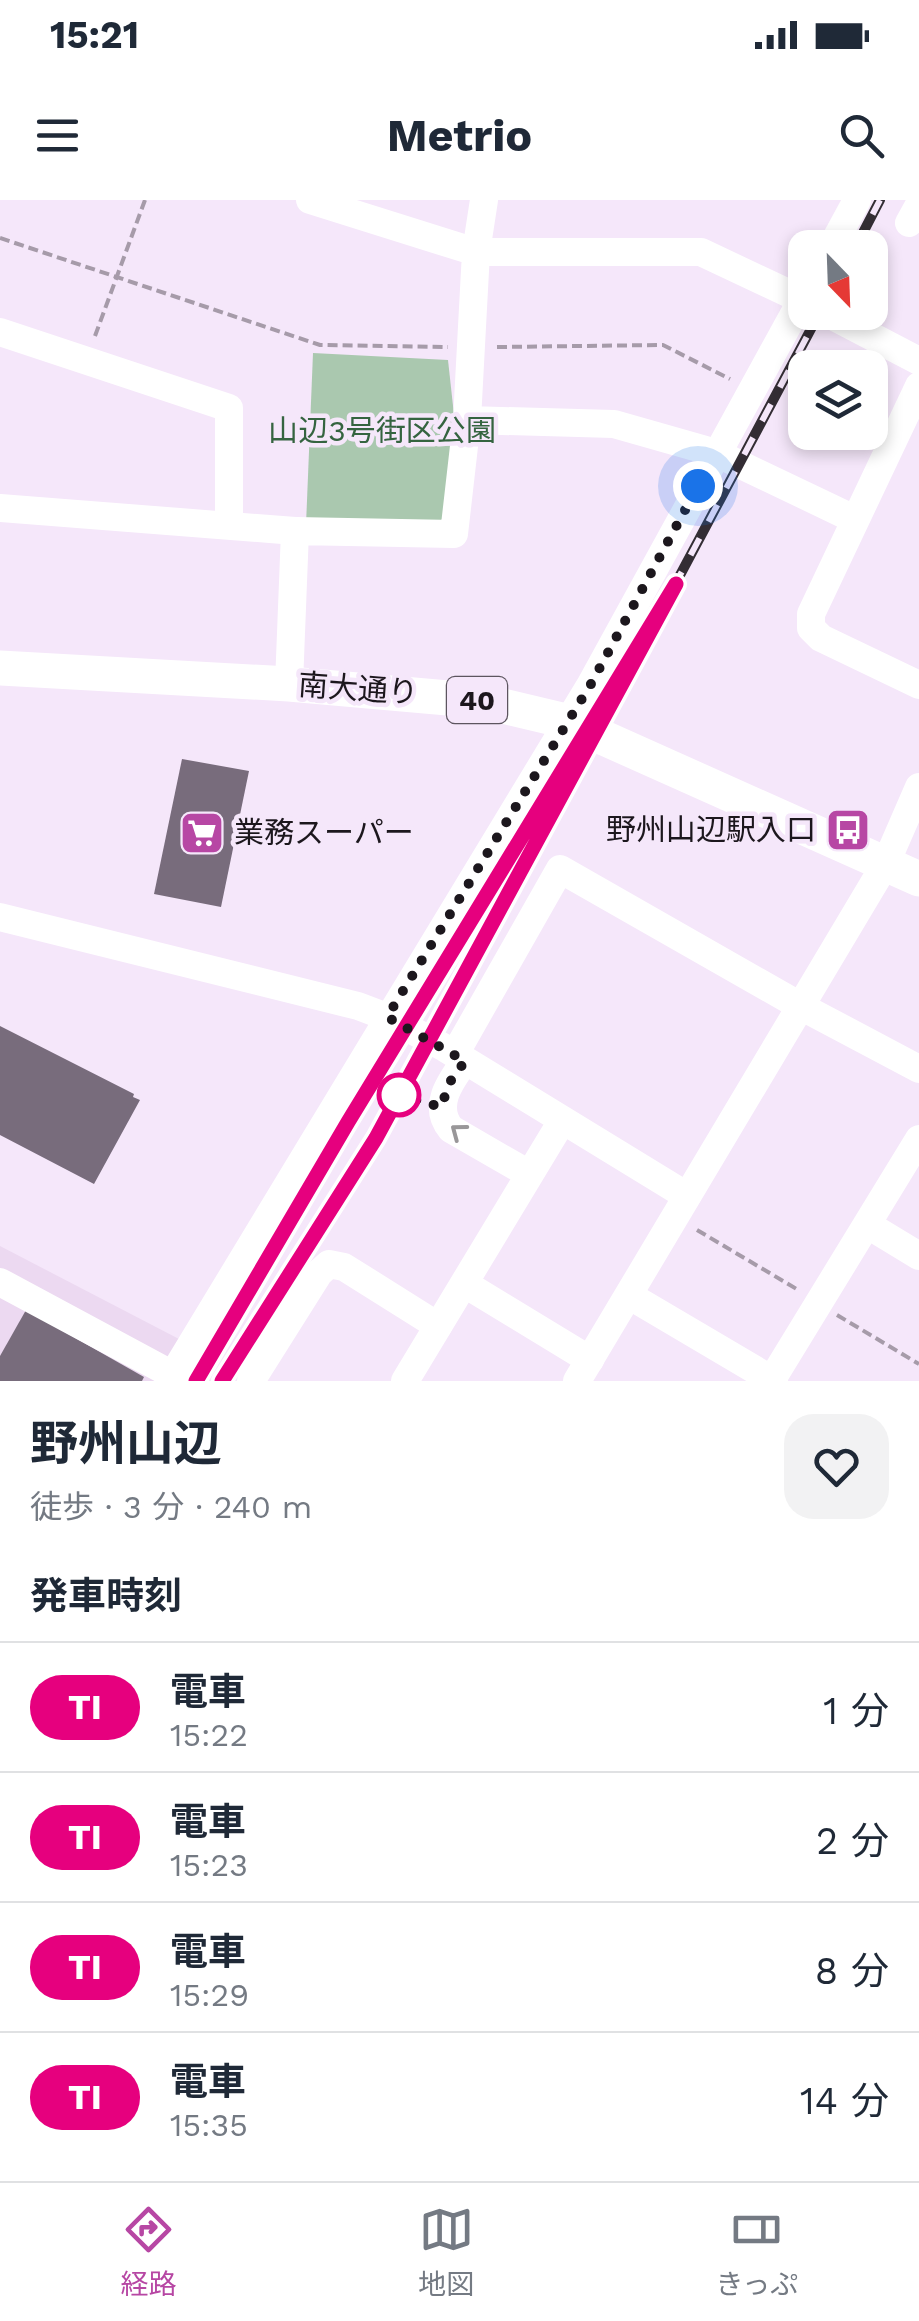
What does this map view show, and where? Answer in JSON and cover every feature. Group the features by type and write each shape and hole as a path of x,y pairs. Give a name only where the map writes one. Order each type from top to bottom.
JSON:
{"main road":[{"name":"南大通り","path":"0,668 439,695 566,721 919,878"}],"street":[{"path":"310,200 476,252 701,252 788,292"},
{"path":"0,508 294,531 454,534 467,420 476,252 484,200"},
{"path":"841,230 858,200"},
{"path":"0,1282 171,1378 591,684 716,452 791,330"},
{"path":"861,330 919,361"},
{"path":"0,332 229,408 229,526"},
{"path":"919,386 811,614 811,628 821,638 919,685"},
{"path":"467,420 614,424 716,452 854,519"},
{"path":"289,684 294,531"},
{"path":"465,1284 584,1371 886,863 919,787"},
{"path":"528,1174 451,1129 442,1118 441,1107 460,1058 560,868 802,1007 919,1069"},
{"path":"0,917 358,1006 387,1017 687,1196"},
{"path":"405,1381 562,1121"},
{"path":"630,1296 772,1380 919,1139"},
{"path":"868,1225 919,1256"},
{"path":"252,1381 329,1264 344,1267 438,1326"}],"path":[{"path":"86,360 145,200"},
{"path":"0,238 320,345 663,345 751,390"},
{"path":"698,1230 804,1294"},
{"path":"830,1310 919,1364"}],"shaded area":[{"path":"0,1246 179,1339 154,1381 0,1381"}],"green space":[{"name":"山辺3号街区公園","path":"313,353 448,360 454,415 448,525 306,525"}],"building":[{"path":"182,759 249,771 221,907 154,894"},
{"path":"0,1026 140,1100 94,1184 0,1135"},
{"path":"26,1310 144,1377 142,1381 0,1381 0,1356"}],"railway":[{"path":"864,230 880,200"},
{"path":"222,1381 376,1138 810,330"},
{"path":"196,1381 348,1122 537,815"}],"train":[{"name":"TI","path":"196,1381 348,1122 676,584 376,1138 222,1381"}],"place":[{"name":"野州山辺駅入口","path":"848,830"},
{"name":"業務スーパー","path":"202,833"}],"route":[{"path":"399,1095 441,1107 450,1082 465,1061 387,1017 591,684 698,486"}]}
